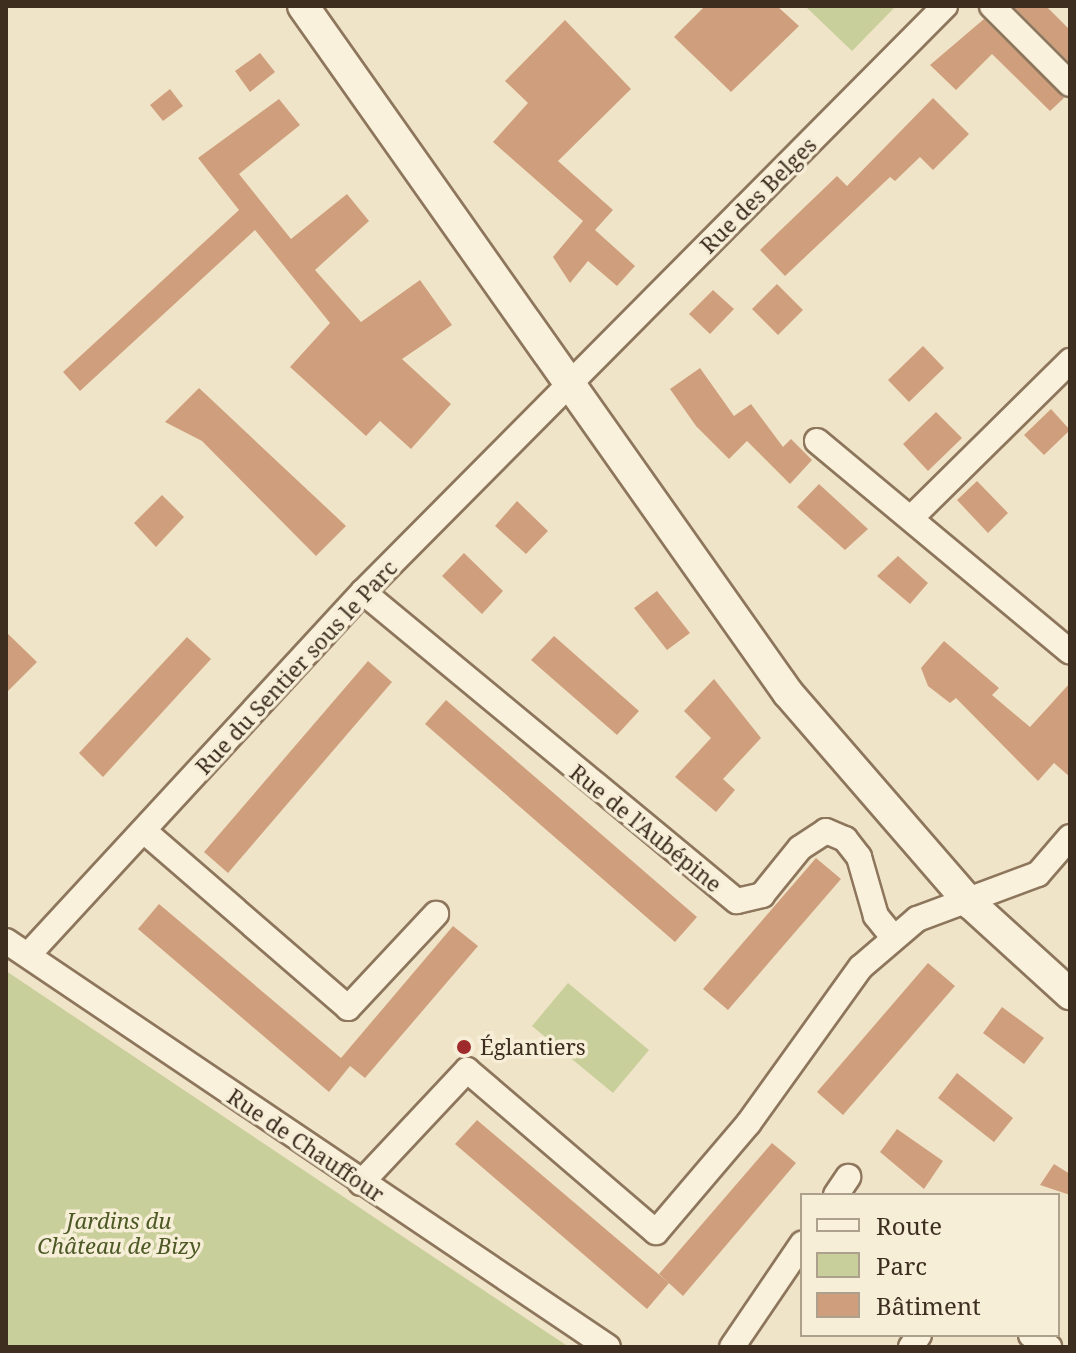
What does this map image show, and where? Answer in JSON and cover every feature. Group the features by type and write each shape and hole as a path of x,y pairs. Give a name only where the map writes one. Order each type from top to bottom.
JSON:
{"street":[{"path":"303,6 788,693 971,904 1070,994"},
{"name":"Rue des Belges","path":"569,382 945,6"},
{"path":"992,6 1070,84"},
{"path":"913,516 1070,361"},
{"name":"Rue du Sentier sous le Parc","path":"28,955 363,592 569,382"},
{"path":"817,441 913,516 1070,652"},
{"name":"Rue de l'Aubépine","path":"363,592 737,901 762,895 800,848 826,831 845,839 859,857 869,902 894,938"},
{"path":"144,831 348,1008 436,914"},
{"path":"361,1183 467,1070 656,1232 748,1124 861,967 917,919 971,904 1038,874 1070,837"},
{"name":"Rue de Chauffour","path":"6,941 608,1347"},
{"path":"732,1347 800,1247"}],"green space":[{"path":"805,6 896,6 852,51"},
{"name":"Jardins du Château de Bizy","path":"6,971 423,1250 569,1347 6,1347"},
{"path":"568,983 649,1050 613,1093 532,1026"}],"building":[{"path":"705,6 777,6 799,26 731,92 674,37"},
{"path":"1013,6 1046,6 1070,30 1070,63"},
{"path":"984,19 1064,98 1050,111 992,54 956,90 930,65"},
{"path":"565,20 631,89 558,161 613,210 595,230 635,266 617,286 588,261 570,283 553,257 583,221 493,142 528,103 505,81"},
{"path":"260,53 275,72 250,92 235,71"},
{"path":"170,89 183,106 163,121 150,105"},
{"path":"933,98 969,134 933,170 920,157 895,181 890,177 785,276 760,250 837,176 847,186"},
{"path":"279,99 300,125 239,174 291,239 347,194 369,221 315,270 361,322 420,280 452,325 402,359 451,404 411,449 380,421 366,436 290,367 330,323 255,230 80,391 63,372 239,210 198,158"},
{"path":"777,284 803,310 778,335 752,309"},
{"path":"713,290 734,309 710,334 689,314"},
{"path":"923,346 944,368 909,402 888,380"},
{"path":"700,368 734,416 751,404 783,447 791,439 812,460 790,484 747,441 729,459 696,426 670,389"},
{"path":"199,388 346,526 316,556 202,441 165,422"},
{"path":"1051,409 1070,430 1044,455 1024,435"},
{"path":"936,412 962,438 928,471 903,444"},
{"path":"977,481 1008,513 988,533 957,500"},
{"path":"819,484 868,529 845,550 797,507"},
{"path":"162,495 184,517 156,547 134,523"},
{"path":"517,501 548,531 526,554 495,526"},
{"path":"464,553 503,591 482,614 442,576"},
{"path":"898,556 928,583 910,604 877,576"},
{"path":"657,591 690,633 667,650 634,608"},
{"path":"6,632 37,662 6,693"},
{"path":"554,636 639,711 617,735 531,660"},
{"path":"187,637 211,659 103,777 79,753"},
{"path":"944,641 999,688 992,695 1030,727 1070,683 1070,777 1054,763 1038,781 956,698 950,703 928,686 921,668"},
{"path":"368,661 392,682 228,873 204,852"},
{"path":"714,679 761,738 723,779 735,790 716,812 675,777 711,738 684,711"},
{"path":"446,700 697,917 675,942 425,724"},
{"path":"816,858 841,879 728,1010 703,989"},
{"path":"159,904 341,1058 453,926 478,946 365,1078 350,1066 329,1092 138,929"},
{"path":"928,963 955,986 843,1115 817,1092"},
{"path":"1002,1007 1044,1038 1024,1064 983,1033"},
{"path":"957,1073 1013,1118 994,1142 938,1098"},
{"path":"477,1120 669,1283 647,1309 455,1144"},
{"path":"897,1129 943,1161 924,1189 880,1152"},
{"path":"772,1143 796,1163 683,1296 659,1274"},
{"path":"1054,1164 1070,1174 1070,1195 1040,1185"}],"place":[{"name":"Églantiers","path":"464,1047"}]}
